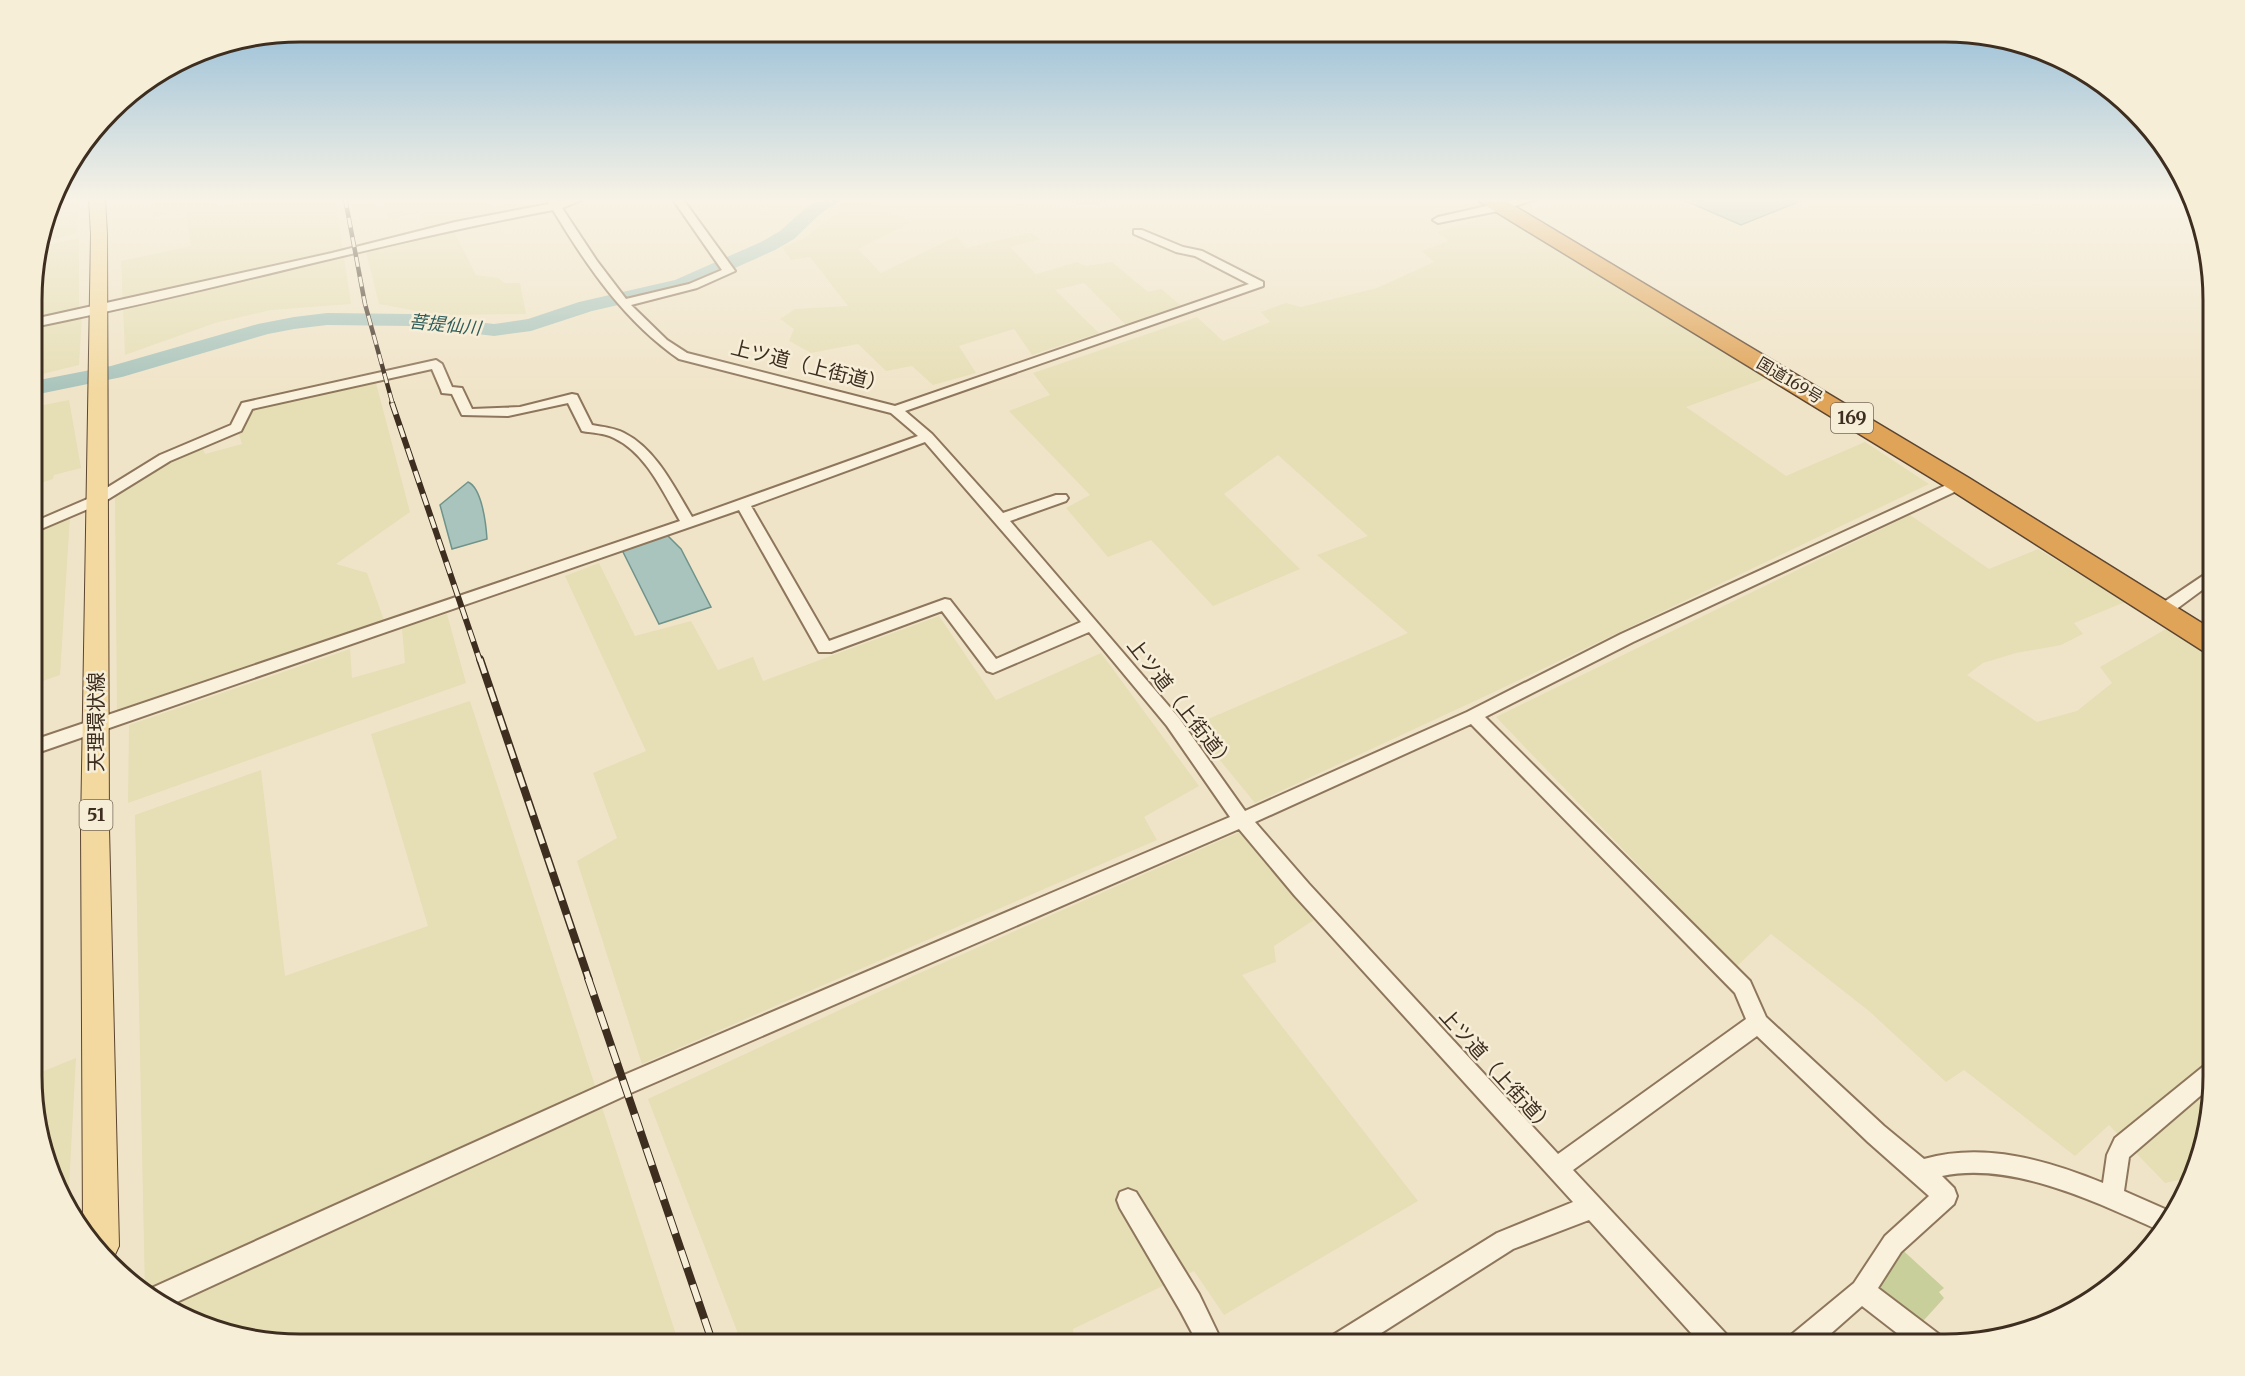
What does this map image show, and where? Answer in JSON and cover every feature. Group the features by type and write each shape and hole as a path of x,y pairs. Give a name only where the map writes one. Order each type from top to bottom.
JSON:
{"highway":[{"name":"国道169号","path":"1593,262 1960,484 2203,638"}],"main road":[{"name":"天理環状線","path":"98,262 98,725 95,840 101,1240"}],"street":[{"path":"42,321 304,262"},
{"name":"上ツ道（上街道）","path":"592,262 624,303 668,347 683,356 896,410 927,437 1092,624 1173,722 1242,820 1302,890 1709,1334"},
{"path":"624,303 693,286 729,271 723,262"},
{"path":"896,410 1259,284 1216,262"},
{"path":"42,524 97,500 165,458 236,428 247,406 436,364 444,386 447,390 457,391 467,412 491,415 530,410 572,398 587,428 617,434 629,441 649,462 688,522"},
{"path":"42,744 742,504 927,437"},
{"path":"165,1295 625,1085 1242,820 1473,716 1627,638 1960,484"},
{"path":"1001,519 1061,498"},
{"path":"742,504 825,648 945,604 993,667 1092,624"},
{"path":"2161,612 2203,581"},
{"path":"1473,716 1743,987 1758,1023 1946,1196 1893,1244 1863,1291 1812,1334"},
{"path":"1557,1168 1758,1023"},
{"path":"2112,1197 2118,1155 2123,1146 2203,1080"},
{"path":"1921,1171 1955,1162 1998,1163 2058,1176 2159,1219"},
{"path":"1128,1200 1190,1303 1206,1334"},
{"path":"1358,1334 1505,1241 1593,1207"},
{"path":"1863,1291 1918,1334"}],"shaded area":[{"path":"45,262 79,262 79,310 42,318"},
{"path":"121,262 345,262 351,304 271,310 215,323 125,355"},
{"path":"369,262 470,262 476,275 499,278 504,283 520,283 526,314 438,315 379,304"},
{"path":"814,262 871,262 881,273 903,262 1025,262 1036,274 1076,262 1086,266 1112,262 1148,292 1161,289 1183,307 1127,326 1084,283 1055,290 1099,333 1032,355 1014,329 959,346 976,373 933,385 912,366 886,371 858,344 811,353 789,341 794,329 780,319 795,309 848,306"},
{"path":"1434,262 1579,262 1767,378 1686,407 1786,476 1865,442 1929,484 1492,693 1255,803 1192,726 1408,633 1317,555 1368,536 1278,455 1224,494 1300,569 1213,606 1151,540 1108,557 1066,508 1090,495 1009,411 1050,395 1033,373 1197,317 1223,341 1270,322 1261,312 1286,303 1301,307 1377,288"},
{"path":"82,316 79,365 42,374 42,324"},
{"path":"376,383 410,512 336,564 367,573 384,620 117,712 115,495 169,461 202,447 205,454 242,444 238,431 251,408"},
{"path":"69,400 81,468 54,475 53,479 42,482 42,405"},
{"path":"1910,515 1989,569 2038,549 2125,602 2074,623 2083,634 2061,645 2016,653 1983,663 1967,675 2037,722 2077,711 2112,683 2100,667 2166,629 2203,652 2203,1076 2198,1126 2181,1180 2165,1183 2109,1125 2075,1156 1964,1070 1946,1082 1869,1011 1771,934 1736,967 1496,717"},
{"path":"70,516 60,675 42,681 42,530"},
{"path":"599,563 635,636 691,621 718,670 753,657 763,681 939,616 996,700 1101,653 1199,786 1144,817 1157,840 642,1064 577,861 617,838 593,773 646,751 565,576"},
{"path":"447,614 466,683 128,803 129,725 350,649 352,678 405,663 402,628"},
{"path":"470,701 676,1334 300,1334 267,1332 234,1325 202,1314 171,1299 145,1282 135,815 261,770 285,976 428,926 371,734"},
{"path":"1242,831 1314,920 1274,946 1276,962 1242,975 1418,1201 1224,1315 1194,1271 1073,1329 1073,1334 738,1334 648,1099 913,976"},
{"path":"76,1058 68,1187 56,1159 47,1126 42,1072"}],"green space":[{"path":"1897,1245 1944,1288 1939,1292 1944,1298 1915,1330 1868,1292"}],"water":[{"path":"468,482 477,491 480,499 487,539 452,549 440,505"},
{"path":"667,535 681,549 711,607 659,624 622,550"}],"waterway":[{"name":"菩提仙川","path":"42,386 114,372 265,328 294,323 327,319 411,320 494,330 531,325 586,306 681,285 732,262"}],"railway":[{"path":"357,262 365,304 393,405"},
{"path":"392,403 480,661"},
{"path":"480,659 589,980"},
{"path":"588,978 710,1334"}]}
